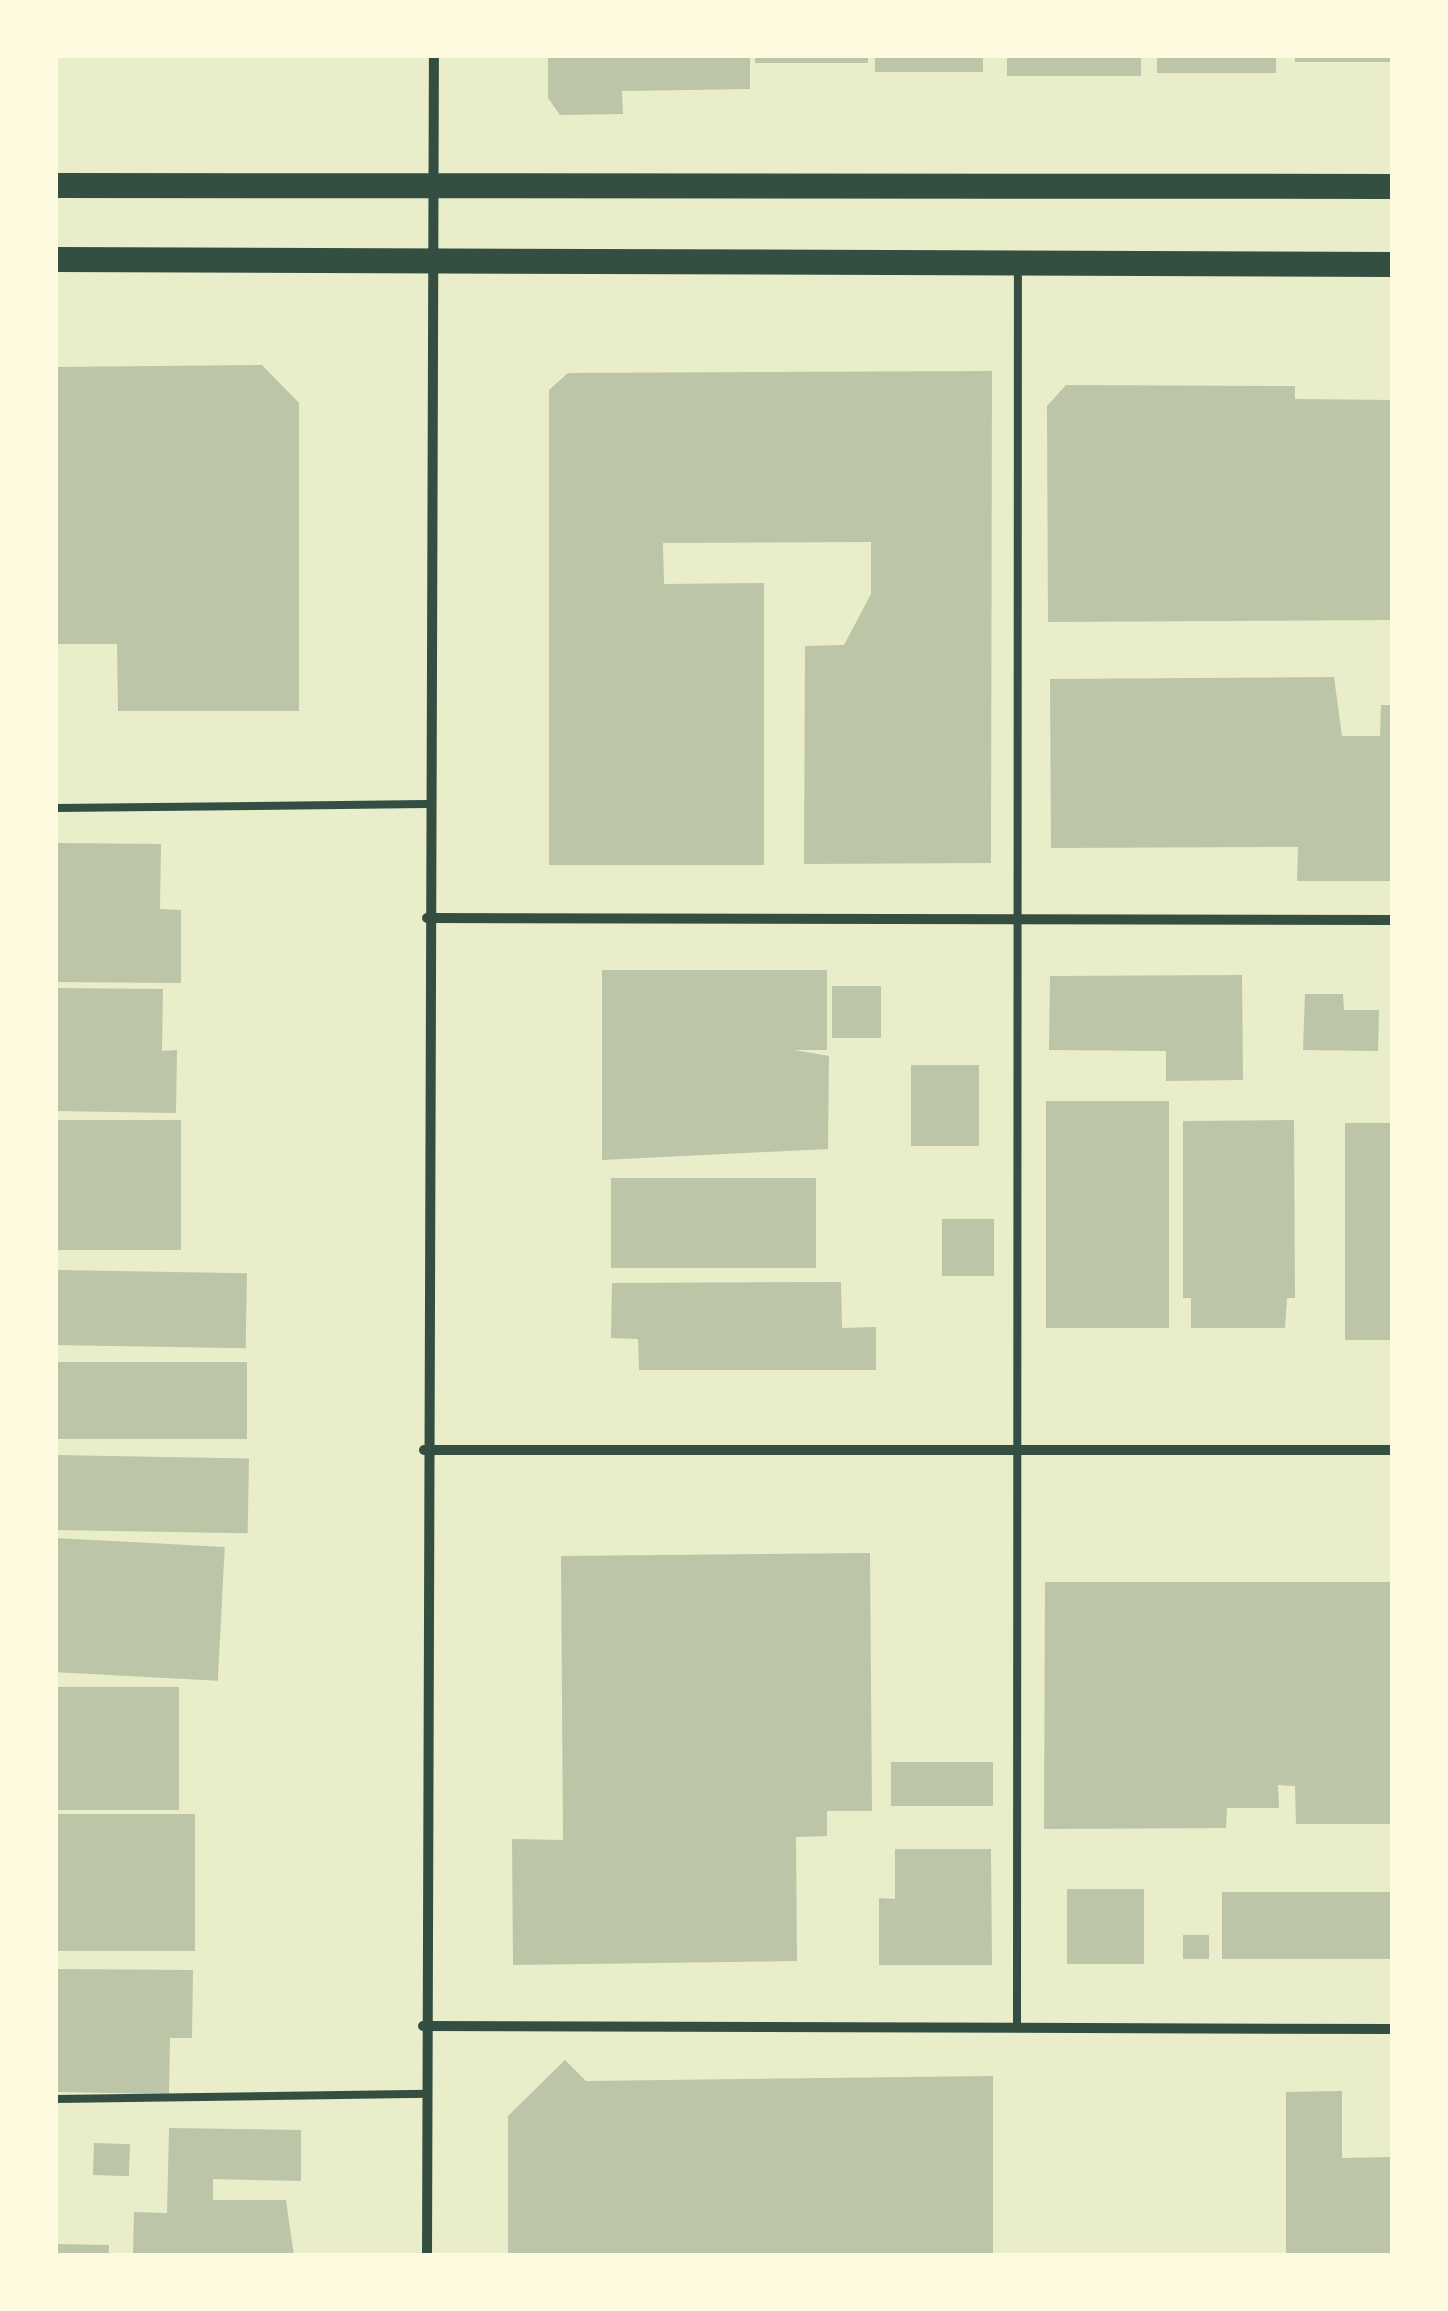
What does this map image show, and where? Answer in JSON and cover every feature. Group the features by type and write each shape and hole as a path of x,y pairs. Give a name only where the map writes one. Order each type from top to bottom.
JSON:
{"main road":[{"path":"55,185 1393,186"},
{"path":"55,258 1393,264"}],"street":[{"path":"427,2256 428,2094 423,2026 424,1450 434,55"},
{"path":"427,918 1393,920"},
{"path":"424,1450 1393,1450"},
{"path":"423,2026 1393,2028"}],"lane":[{"path":"1017,2028 1022,1450 1018,265"},
{"path":"55,808 427,804"},
{"path":"55,2098 428,2094"}],"building":[{"path":"548,55 750,55 750,89 622,91 623,114 560,115 548,98"},
{"path":"755,55 868,55 868,63 755,63"},
{"path":"875,55 983,55 983,72 875,72"},
{"path":"1007,55 1141,55 1141,76 1007,76"},
{"path":"1157,55 1276,55 1276,73 1157,73"},
{"path":"1295,55 1393,55 1393,62 1295,62"},
{"path":"262,365 299,403 299,711 118,711 117,644 55,644 55,367"},
{"path":"992,371 991,863 804,864 805,646 844,645 871,594 871,542 663,543 664,584 764,583 764,865 549,865 549,390 568,373"},
{"path":"1066,385 1295,386 1295,399 1393,400 1393,620 1048,622 1047,406"},
{"path":"1334,677 1342,736 1380,736 1381,705 1393,705 1393,881 1297,881 1298,847 1051,848 1050,679"},
{"path":"55,843 161,844 160,909 181,910 181,983 55,982"},
{"path":"602,970 827,970 827,1050 794,1050 829,1056 828,1149 602,1160"},
{"path":"1242,975 1243,1080 1166,1081 1166,1051 1049,1050 1050,976"},
{"path":"832,986 881,986 881,1038 832,1038"},
{"path":"55,988 163,989 162,1051 177,1050 176,1113 55,1111"},
{"path":"1305,994 1343,994 1344,1010 1379,1010 1378,1051 1303,1050"},
{"path":"911,1065 979,1065 979,1146 911,1146"},
{"path":"1046,1101 1169,1101 1169,1328 1046,1328"},
{"path":"55,1120 181,1120 181,1250 55,1250"},
{"path":"1294,1120 1295,1298 1287,1298 1285,1328 1191,1328 1191,1298 1183,1298 1183,1121"},
{"path":"1345,1123 1393,1123 1393,1340 1345,1340"},
{"path":"611,1178 816,1178 816,1268 611,1268"},
{"path":"942,1219 994,1219 994,1276 942,1276"},
{"path":"55,1270 247,1273 246,1348 55,1345"},
{"path":"841,1282 842,1328 876,1327 876,1370 639,1370 638,1339 611,1338 612,1283"},
{"path":"55,1362 247,1362 247,1439 55,1439"},
{"path":"55,1455 249,1458 248,1533 55,1530"},
{"path":"55,1538 225,1547 218,1681 55,1672"},
{"path":"870,1553 872,1811 827,1811 827,1836 796,1837 797,1961 513,1965 512,1839 563,1840 561,1556"},
{"path":"1045,1582 1393,1582 1393,1824 1296,1824 1295,1786 1278,1785 1279,1808 1227,1808 1226,1828 1044,1829"},
{"path":"55,1687 179,1687 179,1810 55,1810"},
{"path":"891,1762 993,1762 993,1806 891,1806"},
{"path":"55,1814 195,1814 195,1951 55,1951"},
{"path":"895,1849 991,1849 992,1965 879,1965 879,1898 895,1899"},
{"path":"1067,1889 1144,1889 1144,1964 1067,1964"},
{"path":"1222,1892 1393,1892 1393,1959 1222,1959"},
{"path":"1183,1935 1209,1935 1209,1959 1183,1959"},
{"path":"55,1969 193,1970 192,2038 170,2038 169,2094 55,2092"},
{"path":"565,2060 586,2081 993,2076 993,2256 508,2256 508,2116"},
{"path":"1342,2091 1342,2158 1393,2157 1393,2256 1286,2256 1286,2092"},
{"path":"169,2128 301,2130 301,2181 213,2179 213,2200 286,2200 294,2256 133,2256 134,2212 167,2213"},
{"path":"94,2143 130,2144 129,2176 93,2175"},
{"path":"55,2244 109,2245 109,2256 55,2256"}]}
